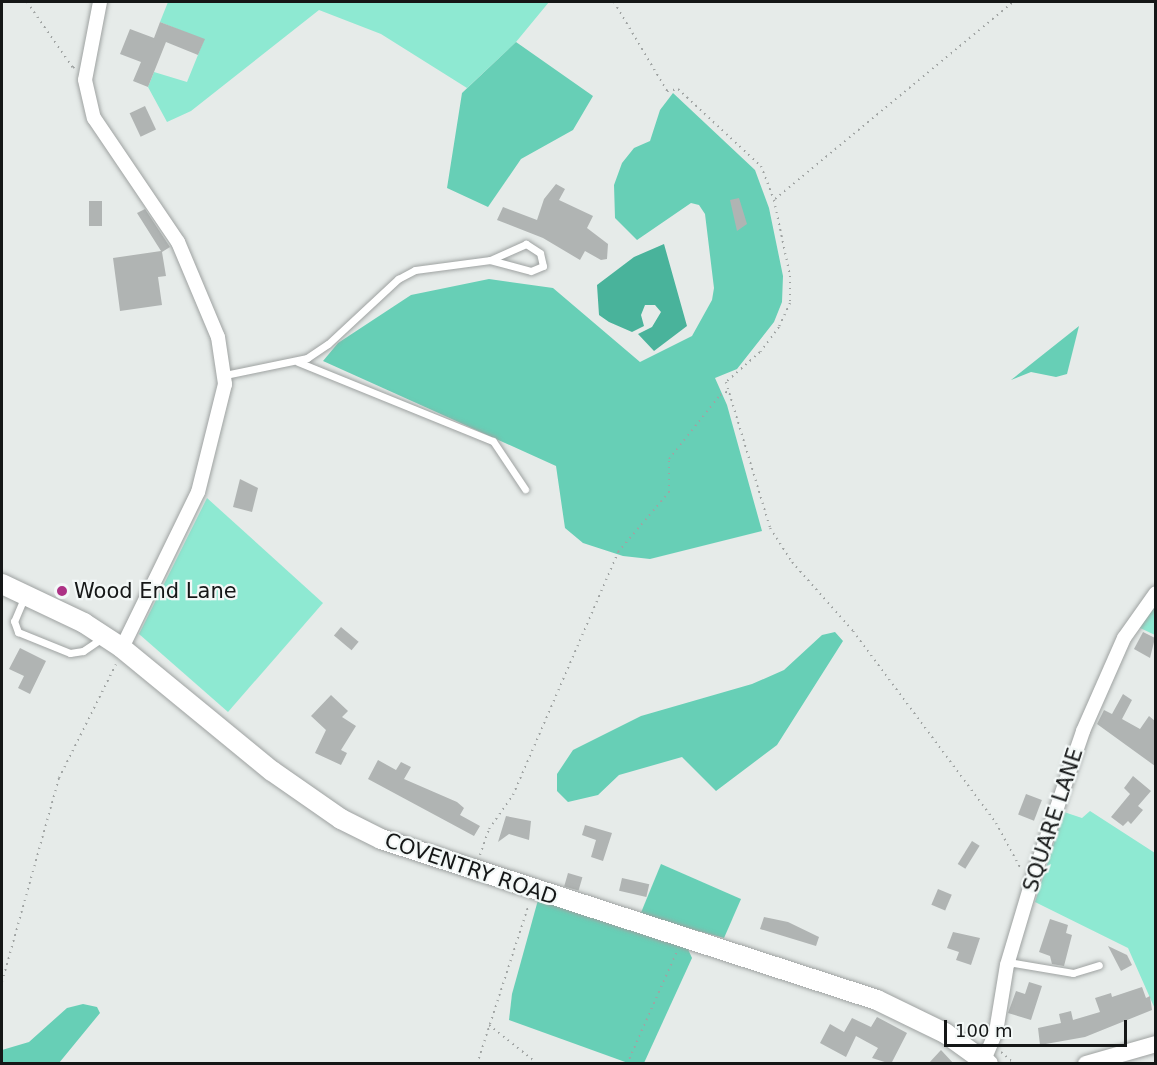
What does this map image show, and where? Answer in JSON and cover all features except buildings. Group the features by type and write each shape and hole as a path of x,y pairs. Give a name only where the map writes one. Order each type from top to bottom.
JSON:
{"main road":[{"name":"COVENTRY ROAD","path":"2,584 26,594 124,649 272,771 332,813 381,839 476,873 877,1000 991,1058"}],"street":[{"path":"100,2 87,57 86,80 94,118 178,242 218,337 225,375 216,428 198,492 124,649"},
{"name":"SQUARE LANE","path":"991,1058 1008,962 1033,878 1083,731 1124,638 1155,592"},
{"path":"1086,1064 1155,1044"}],"lane":[{"path":"225,375 298,362 328,344 406,273 428,266 490,260 526,244 540,253 543,266 531,271 490,260"},
{"path":"298,362 493,441 525,489"},
{"path":"26,594 14,621 18,632 70,652 83,651 103,636"},
{"path":"1008,962 1073,973 1099,965"}],"path":[{"path":"27,2 73,68 87,57"},
{"path":"614,2 666,91 678,89 761,166 774,200 790,276 790,303 779,327 760,352 726,382 770,528 792,562 853,631 996,823 1024,873 1033,878"},
{"path":"774,200 1013,2"},
{"path":"476,873 489,829 513,795 618,552 669,492 669,459 720,394 729,391"},
{"path":"2,982 58,778 124,649"},
{"path":"477,1064 533,891"},
{"path":"627,1064 683,938"},
{"path":"489,1025 538,1064"},
{"path":"991,1058 1015,1064"}],"shaded area":[{"path":"168,2 549,2 516,42 467,88 381,34 319,10 191,111 167,122 148,87 154,72 187,82 204,40 160,22"},
{"path":"516,42 593,96 573,130 521,159 488,207 447,188 462,93"},
{"path":"673,93 755,170 769,208 783,276 782,302 774,322 737,369 715,378 727,405 762,531 650,559 623,556 583,543 565,528 556,466 323,361 338,343 411,295 489,279 553,288 640,362 692,336 712,300 714,288 705,214 699,205 691,203 637,240 615,218 614,185 622,163 634,148 650,141 660,110"},
{"path":"664,244 687,326 654,351 638,334 652,327 661,312 655,305 645,305 641,315 644,326 632,332 599,315 597,285 634,257"},
{"path":"1079,326 1067,374 1056,377 1031,372 1011,380"},
{"path":"207,498 323,603 228,712 139,634"},
{"path":"1155,604 1155,635 1138,627"},
{"path":"835,632 843,641 777,745 716,791 682,757 619,775 598,795 568,802 557,791 557,774 573,750 641,716 752,684 784,670 822,635"},
{"path":"1090,811 1155,853 1155,1009 1128,948 1035,902 1064,812 1082,818"},
{"path":"661,864 741,899 724,938 640,915"},
{"path":"538,900 687,947 692,958 644,1063 628,1063 509,1020 512,994"},
{"path":"83,1004 97,1007 100,1013 59,1063 2,1063 2,1050 29,1042 67,1008"}],"place":[{"name":"Wood End Lane","path":"62,591"}]}
